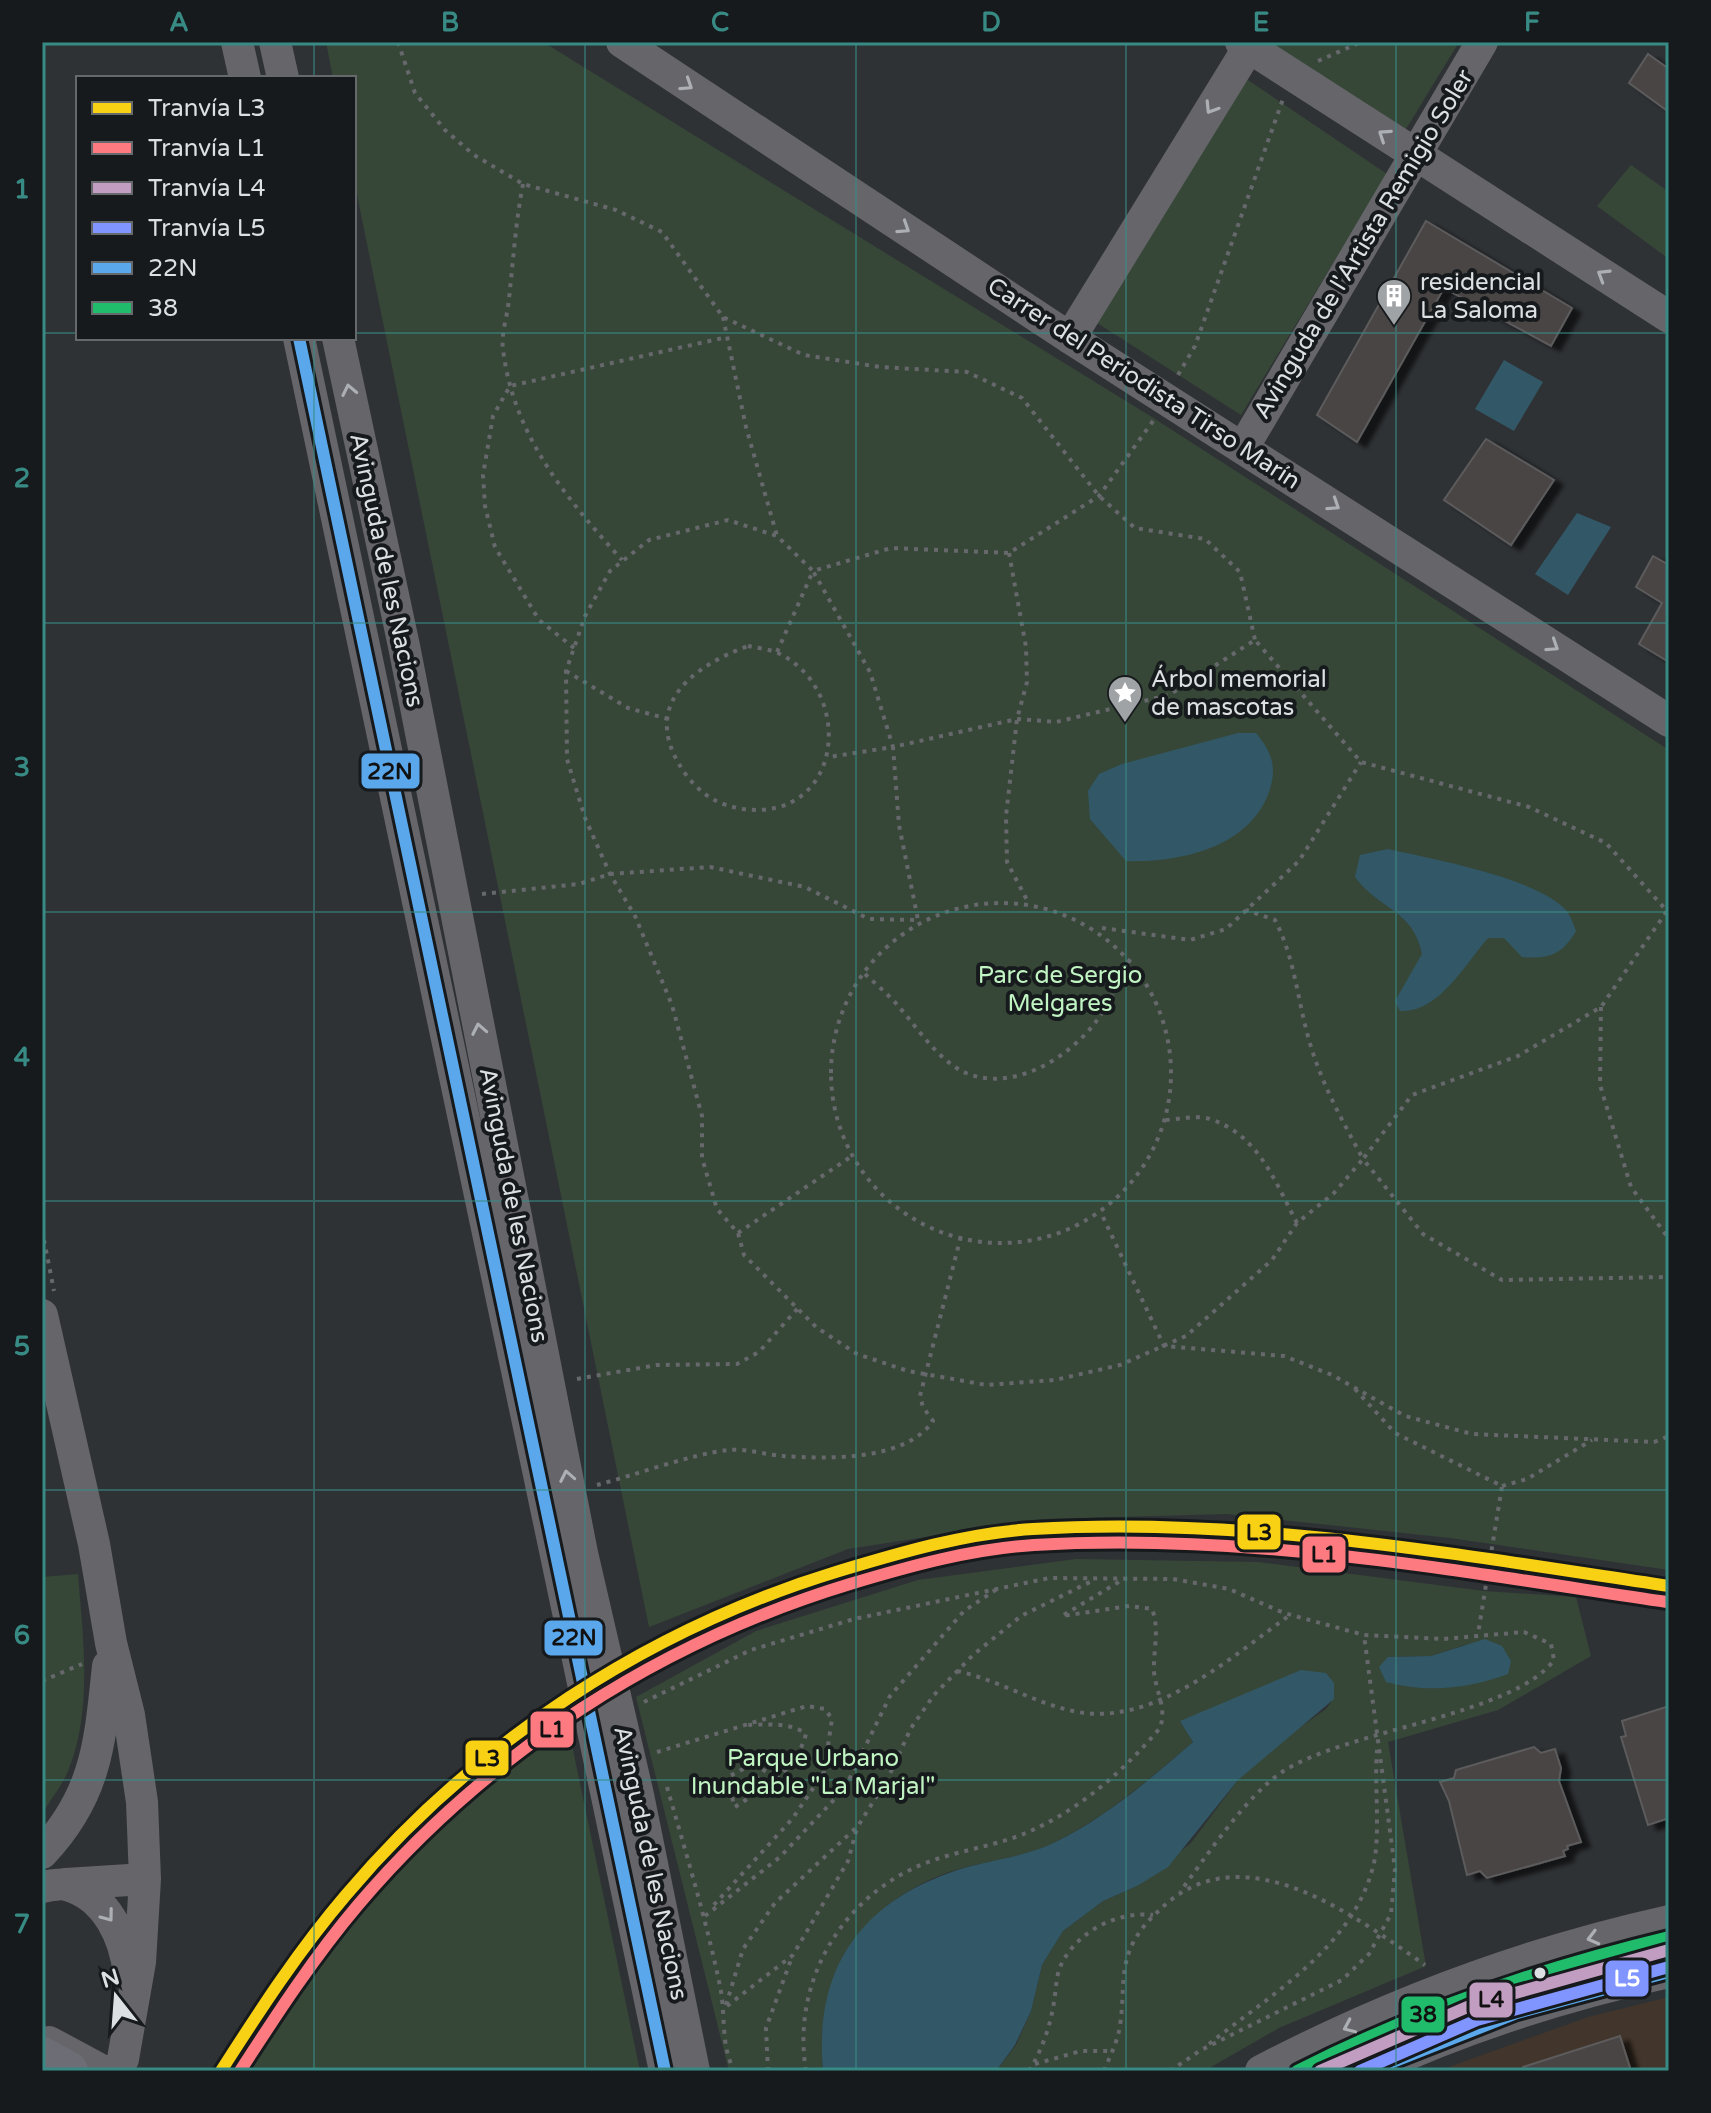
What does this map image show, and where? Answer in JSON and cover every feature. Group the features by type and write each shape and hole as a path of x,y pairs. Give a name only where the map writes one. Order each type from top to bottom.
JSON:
{"street":[{"path":"237,42 245,76"},
{"path":"275,42 283,76"},
{"name":"Carrer del Periodista Tirso Marín","path":"622,42 1070,338 1244,446 1669,721"},
{"name":"Avinguda de l'Artista Remigio Soler","path":"1244,446 1482,42"},
{"path":"1070,338 1247,44 1414,156 1669,317"},
{"name":"Avinguda de les Nacions","path":"299,340 569,1554 638,1796 694,2071"},
{"name":"Avinguda de les Nacions","path":"338,340 404,646 569,1554"},
{"path":"42,1315 94,1544 101,1652 96,1763 67,1826 42,1853"},
{"path":"55,2056 113,2065 140,1962 145,1879 142,1802 129,1715 101,1652"},
{"name":"Avinguda de les Nacions","path":"638,1796 665,2071"},
{"path":"54,1886 145,1879"},
{"path":"54,1886 96,1901 115,1924 126,1949 132,1999"},
{"path":"1261,2071 1408,2000 1497,1967 1593,1938 1669,1921"},
{"path":"1370,2071 1505,2016 1598,1988 1669,1972"}],"path":[{"path":"398,42 415,93 445,130 474,155 523,184 616,210 662,232 723,317 746,427 777,536"},
{"path":"777,652 813,571 891,548 1009,553 1099,496 1155,419 1195,346 1292,72 1361,42"},
{"path":"523,184 502,346 510,386 522,426 548,470 581,515 622,560"},
{"path":"723,317 804,355 921,371 967,372 1022,398 1099,496 1135,528 1205,539 1240,572 1255,640 1361,762 1529,807 1606,843 1668,911 1601,1007 1518,1056 1412,1095 1334,1193 1297,1223 1272,1260 1186,1336 1120,1365 1055,1380 986,1385 925,1374 857,1354 816,1327 744,1255 738,1233 717,1209 702,1158 702,1116 672,1005 635,916 610,874 585,818 567,759 566,671 585,616 610,571 622,560 649,540 728,520 777,536 813,571 870,672 893,747 899,825 918,920"},
{"path":"574,648 539,620 495,547 485,506 483,475 493,416 510,386 727,337"},
{"path":"1009,553 1026,647 1027,682 1017,719 1006,816 1007,862 1028,903"},
{"path":"829,757 893,747 1017,719 1056,722 1169,695 1255,640"},
{"path":"748,646 777,652 798,667 819,695 831,734 829,757 810,790 778,807 761,811 734,807 701,795 673,757 668,719 670,699 713,659 748,646"},
{"path":"566,671 628,708 668,719"},
{"path":"1099,928 1190,940 1226,929 1299,861 1361,762"},
{"path":"482,892 579,884 610,874 710,867 805,887 869,919 918,920 990,900 1028,903 1072,913 1099,928 1130,959 1160,1018 1174,1073 1166,1120 1103,1217 1058,1237 1011,1246 940,1235 887,1201 849,1158 830,1083 842,1014 865,974 889,944 918,920"},
{"path":"1246,910 1275,920 1290,950 1320,1078 1363,1159 1423,1234 1502,1280 1669,1277"},
{"path":"865,974 899,1006 923,1037 964,1072 1000,1080 1041,1068 1069,1050 1095,1023 1130,959"},
{"path":"1601,1007 1600,1085 1631,1187 1669,1239"},
{"path":"1166,1120 1209,1118 1247,1141 1268,1163 1297,1223"},
{"path":"738,1233 849,1158"},
{"path":"1103,1217 1164,1346"},
{"path":"596,1486 729,1450 785,1456 836,1456 895,1448 923,1435 933,1421 923,1407 920,1396 961,1236"},
{"path":"573,1380 643,1366 737,1364 759,1352 798,1308"},
{"path":"1164,1346 1284,1356 1352,1386 1405,1416 1472,1434 1654,1442 1669,1436"},
{"path":"1352,1386 1395,1433 1502,1486 1527,1479 1593,1440"},
{"path":"1478,1634 1502,1486"},
{"path":"647,1713 644,1700 751,1650 854,1619 1049,1578 1173,1579 1229,1589 1290,1615 1364,1635 1443,1639 1524,1632 1551,1644 1554,1660 1545,1673 1490,1700 1318,1754 1282,1772 1220,1838 1180,1892 1153,1915 1133,1942 1122,1973 1120,2024 1104,2071"},
{"path":"725,2008 743,1949 775,1903 858,1826 888,1778 911,1728 934,1695 1021,1616 1097,1578"},
{"path":"806,2071 801,2038 804,2005 816,1969 848,1913 913,1868 1021,1835 1084,1801 1160,1728 1164,1718 1154,1676 1158,1632 1152,1609 1129,1606 1062,1616 1123,1578"},
{"path":"705,1916 780,1857 845,1788 890,1696 964,1611 1000,1587"},
{"path":"957,1671 989,1678 1074,1712 1115,1714 1161,1699 1290,1615"},
{"path":"1201,2050 1342,1980 1369,1954 1391,1914 1395,1869 1364,1635"},
{"path":"42,1681 101,1652"},
{"path":"657,1752 807,1706 825,1709 832,1719 824,1772 793,1818 705,1916"},
{"path":"738,1725 778,1724 798,1728 806,1734 802,1749 781,1777 735,1807 726,1778 764,1758 768,1764 762,1774 740,1791"},
{"path":"1170,2071 1201,2050 1333,1943 1350,1917 1373,1867 1377,1736"},
{"path":"654,1739 659,1761"},
{"path":"638,1796 705,1916 725,2008 727,2059 735,2071"},
{"path":"768,2071 766,2028 793,1955 848,1861 858,1826"},
{"path":"1180,1892 1210,1880 1249,1876 1293,1887 1380,1934 1426,1966"},
{"path":"1029,2071 1041,2050 1061,1965 1086,1936 1111,1919 1135,1913 1153,1915"},
{"path":"725,2008 793,1955"},
{"path":"1032,2065 1081,2051 1113,2051"}],"shaded area":[{"path":"1669,1997 1669,2071 1451,2071 1449,2067 1588,2017"}],"green space":[{"name":"Parc de Sergio Melgares","path":"326,42 543,42 1155,419 1669,750 1669,1570 1450,1538 1227,1514 1042,1519 848,1549 649,1627 356,190 356,76 333,76"},
{"path":"1270,42 1459,42 1403,134"},
{"path":"1239,74 1387,174 1241,415 1094,321"},
{"path":"1631,165 1669,192 1669,259 1597,206"},
{"name":"Parque Urbano Inundable \"La Marjal\"","path":"1076,1559 1258,1562 1484,1591 1576,1597 1591,1656 1498,1710 1388,1742 1426,1966 1279,2028 1204,2071 996,2071 1016,2045 1031,2011 1042,1965 1063,1931 1103,1901 1137,1886 1191,1843 1238,1780 1278,1743 1326,1709 1334,1698 1181,1721 1193,1742 1088,1824 1037,1850 961,1868 918,1886 890,1903 868,1924 849,1948 835,1975 826,2005 822,2037 823,2071 729,2071 636,1697 756,1631 918,1580","holes":["1468,1644 1386,1682 1388,1657 1431,1656"]},
{"path":"78,1574 84,1674 81,1724 68,1771 42,1814 42,1577"},
{"path":"568,1726 640,2071 248,2071 344,1930 446,1819"}],"water":[{"path":"1504,360 1543,382 1514,431 1475,409"},
{"path":"1577,513 1611,527 1568,595 1535,574"},
{"path":"1238,733 1256,733 1269,753 1273,773 1261,809 1248,825 1231,838 1212,848 1169,859 1126,861 1090,819 1088,791 1099,774 1122,764"},
{"path":"1388,849 1481,871 1530,888 1565,909 1576,931 1560,950 1540,957 1522,957 1504,938 1488,938 1439,996 1414,1010 1400,1011 1395,1001 1422,954 1418,939 1404,919 1374,897 1355,877 1360,855"},
{"path":"1485,1639 1502,1646 1511,1661 1508,1674 1463,1686 1417,1688 1386,1682 1379,1667 1388,1657 1431,1656"},
{"path":"1301,1670 1326,1673 1334,1683 1334,1699 1238,1780 1168,1867 1137,1886 1103,1901 1063,1931 1042,1965 1031,2011 1015,2045 996,2071 823,2071 822,2036 826,2003 835,1974 848,1948 866,1924 889,1904 949,1873 1037,1850 1069,1835 1124,1799 1193,1742 1180,1721"}],"building":[{"path":"1648,54 1669,69 1669,112 1629,83"},
{"name":"residencial La Saloma","path":"1426,221 1572,308 1551,346 1444,288 1357,442 1317,415"},
{"path":"1486,439 1554,480 1511,545 1444,500"},
{"path":"1653,556 1669,565 1669,662 1639,644 1662,603 1636,587"},
{"path":"1669,1706 1669,1818 1648,1825 1621,1737 1626,1736 1622,1721"},
{"path":"1534,1747 1541,1753 1555,1749 1561,1768 1559,1781 1581,1842 1567,1846 1568,1849 1563,1851 1565,1856 1487,1878 1480,1871 1467,1875 1449,1801 1440,1782 1454,1778 1456,1770"},
{"path":"1620,2036 1631,2071 1523,2071 1523,2067"}],"tram line":[{"name":"L3","path":"221,2071 296,1959 346,1895 396,1840 451,1788 508,1741 569,1697 633,1659 768,1595 839,1571 959,1539 1008,1531 1113,1526 1273,1533 1352,1541 1669,1586"},
{"name":"L1","path":"240,2071 311,1965 358,1905 463,1798 520,1751 581,1709 711,1637 779,1608 850,1584 987,1550 1113,1542 1193,1544 1351,1557 1667,1602"},
{"name":"L4","path":"1320,2071 1472,2005 1669,1950"},
{"name":"L5","path":"1360,2071 1477,2020 1669,1967"}],"transit line":[{"name":"22N","path":"299,340 665,2071"},
{"name":"38","path":"1297,2071 1387,2029 1479,1993 1669,1937"},
{"name":"22N","path":"1370,2071 1517,2013 1669,1972"}],"place":[{"name":"residencial La Saloma","path":"1394,327"},
{"name":"Árbol memorial de mascotas","path":"1125,724"}]}
